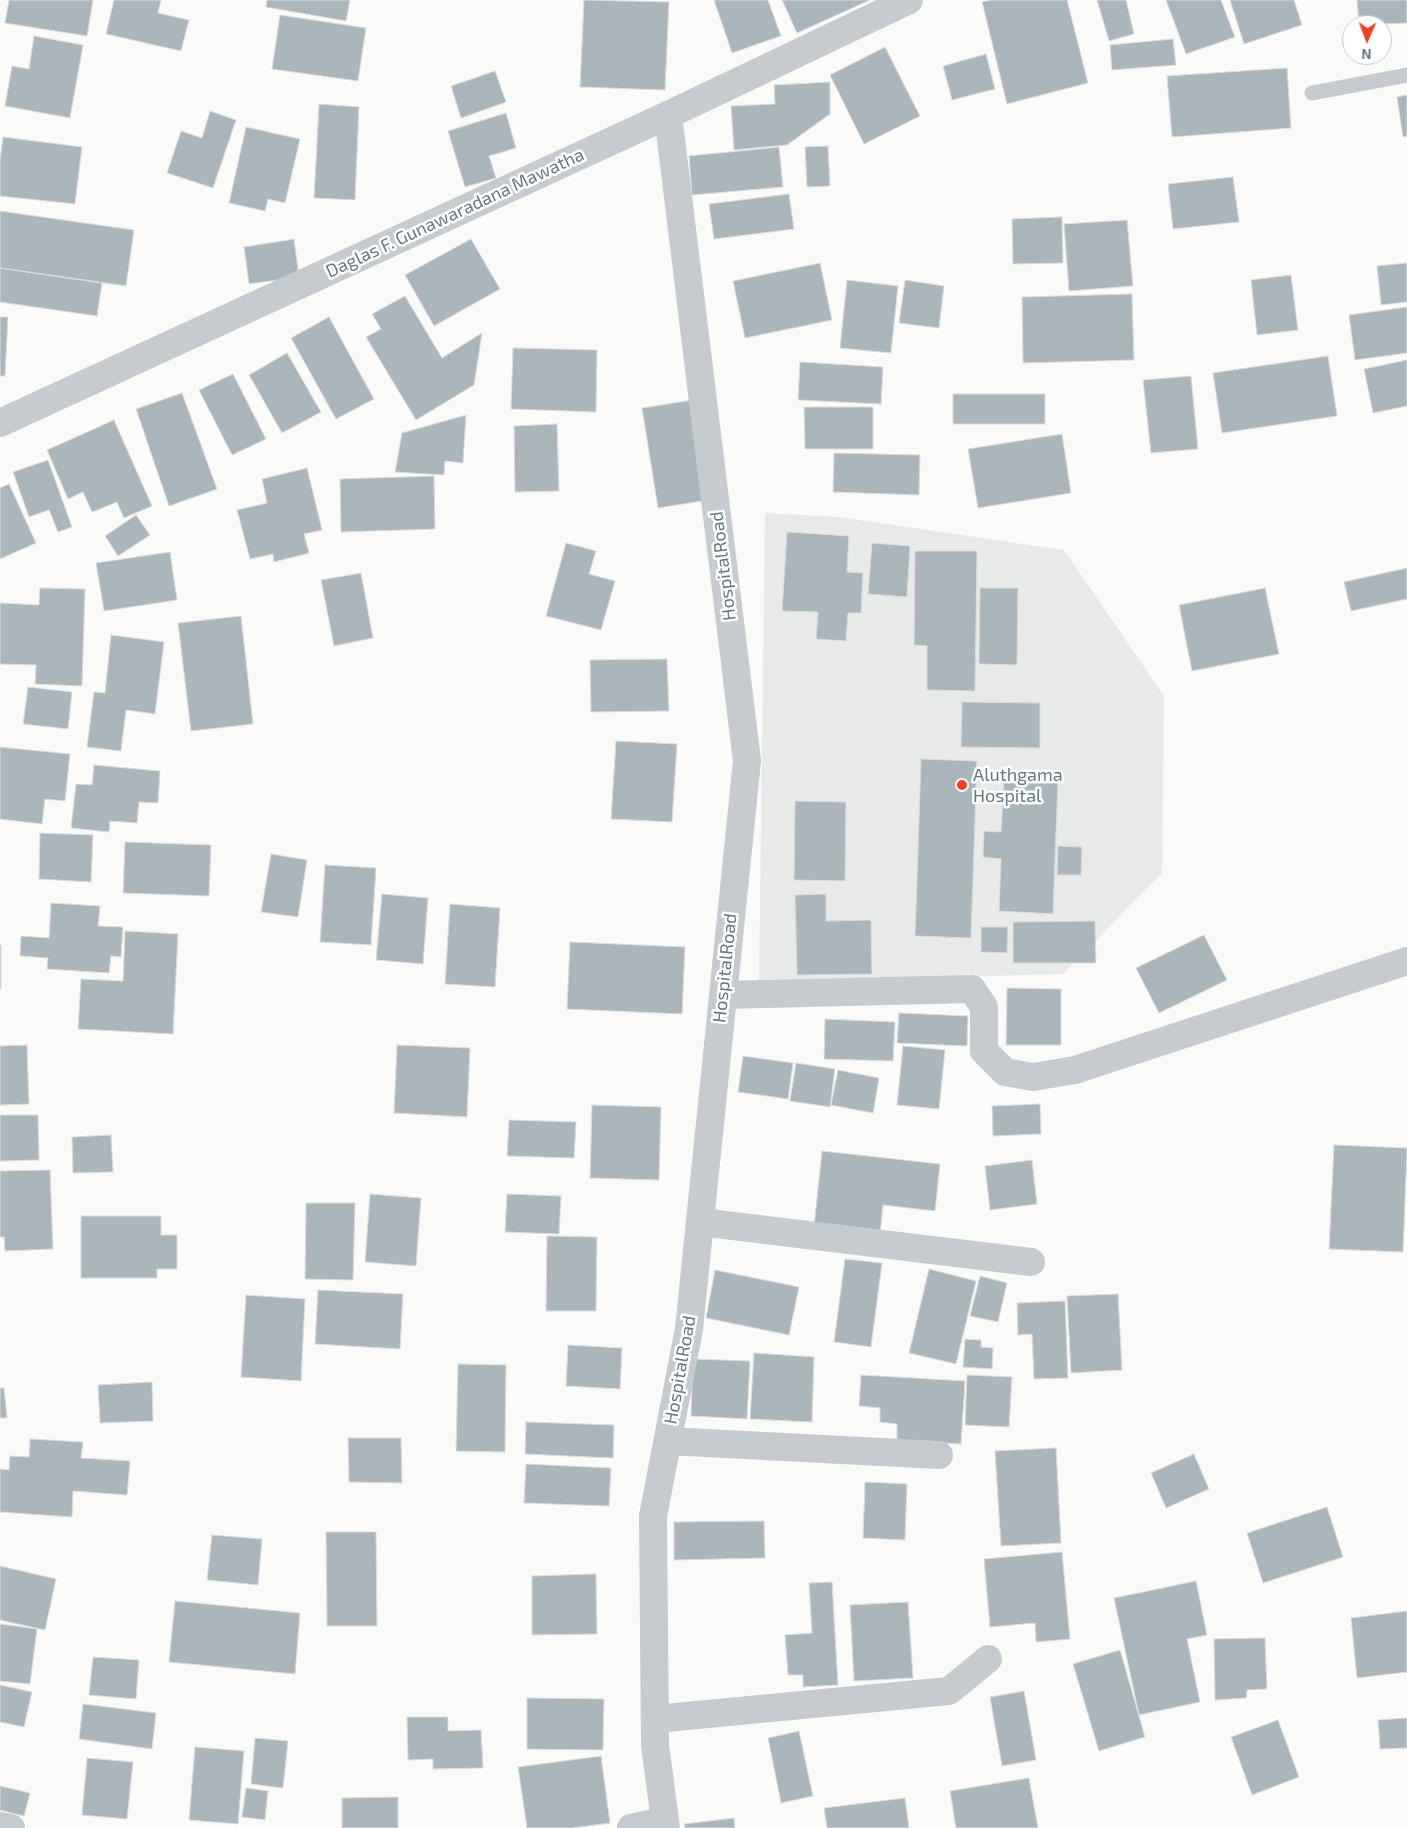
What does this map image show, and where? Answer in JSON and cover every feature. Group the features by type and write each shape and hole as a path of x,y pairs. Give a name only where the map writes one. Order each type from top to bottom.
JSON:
{"street":[{"name":"Daglas F. Gunawaradana Mawatha","path":"0,423 668,115 909,0"},
{"name":"HospitalRoad","path":"665,1825 655,1745 653,1516 689,1330 747,761 668,115"},
{"path":"723,995 972,989 984,1007 984,1052 1005,1072 1033,1076 1075,1070 1407,961"},
{"path":"700,1222 1031,1262"},
{"path":"668,1441 939,1455"},
{"path":"655,1718 949,1691 988,1659"},
{"path":"632,1828 665,1825"},
{"path":"0,1826 11,1828"}],"lane":[{"path":"1312,93 1407,75"}],"shaded area":[{"name":"Aluthgama Hospital","path":"765,513 839,517 1064,550 1164,696 1162,873 1063,974 759,982"}],"building":[{"path":"9,0 93,0 87,36 5,23"},
{"path":"114,0 161,0 158,13 189,20 181,51 106,34"},
{"path":"267,0 350,0 346,21 266,7"},
{"path":"584,0 669,2 665,90 580,87"},
{"path":"714,0 768,0 781,36 732,53"},
{"path":"782,0 870,0 797,33"},
{"path":"991,0 1067,0 1088,83 1007,104 982,2"},
{"path":"1097,0 1126,0 1134,34 1109,41"},
{"path":"1166,0 1221,0 1235,37 1186,54"},
{"path":"1230,0 1294,0 1302,25 1244,44"},
{"path":"1357,0 1407,0 1407,23 1392,24 1392,15 1358,15"},
{"path":"280,15 366,28 358,81 272,69"},
{"path":"34,36 83,45 70,118 5,106 12,66 29,69"},
{"path":"1173,39 1176,65 1112,70 1110,45"},
{"path":"885,47 920,116 864,144 830,75"},
{"path":"986,54 995,89 952,100 943,66"},
{"path":"1287,68 1291,128 1172,137 1167,76"},
{"path":"495,71 506,102 461,118 451,86"},
{"path":"830,82 830,114 787,145 734,150 731,106 775,104 774,85"},
{"path":"1407,95 1407,136 1403,137 1397,97"},
{"path":"319,104 359,107 355,200 314,198"},
{"path":"210,111 236,120 213,188 167,173 181,131 202,138"},
{"path":"506,113 516,148 489,156 496,178 465,187 448,131"},
{"path":"246,127 300,139 285,203 268,199 265,211 229,203"},
{"path":"3,137 82,147 75,204 0,196 0,160"},
{"path":"828,146 830,186 807,187 805,147"},
{"path":"779,147 783,187 692,195 689,156"},
{"path":"1233,177 1239,222 1173,229 1168,184"},
{"path":"789,194 794,229 714,239 709,204"},
{"path":"0,211 134,230 126,286 0,268"},
{"path":"1062,217 1063,263 1013,264 1012,219"},
{"path":"1127,220 1133,286 1069,291 1064,224"},
{"path":"294,239 299,277 249,284 244,247"},
{"path":"471,239 500,289 434,326 405,275"},
{"path":"820,263 832,320 745,338 733,281"},
{"path":"1407,263 1407,302 1381,305 1377,266"},
{"path":"0,268 102,283 97,316 0,302"},
{"path":"1291,275 1298,330 1257,335 1251,280"},
{"path":"847,280 898,286 891,353 840,348"},
{"path":"905,280 944,286 939,328 899,323"},
{"path":"1132,294 1134,360 1023,363 1022,297"},
{"path":"405,296 442,358 482,333 474,385 416,420 366,337 381,329 372,314"},
{"path":"1407,307 1407,353 1355,360 1349,315"},
{"path":"0,317 8,317 5,376 0,376"},
{"path":"329,317 374,399 336,419 291,338"},
{"path":"513,348 597,350 596,412 511,409"},
{"path":"287,353 321,412 282,433 249,375"},
{"path":"1328,356 1337,416 1222,433 1213,373"},
{"path":"1407,360 1407,406 1373,413 1364,369"},
{"path":"800,362 883,367 881,404 798,400"},
{"path":"233,374 266,439 232,455 199,390"},
{"path":"1191,376 1198,449 1151,453 1143,380"},
{"path":"182,393 217,489 169,506 136,409"},
{"path":"953,394 1045,394 1045,424 953,424"},
{"path":"693,400 708,500 658,508 642,408"},
{"path":"804,407 873,407 873,449 805,449"},
{"path":"466,415 463,463 445,461 444,475 395,472 402,433"},
{"path":"114,420 152,506 124,518 117,502 92,512 83,492 68,499 47,450"},
{"path":"557,424 559,491 515,492 514,426"},
{"path":"1062,434 1071,493 978,508 968,449"},
{"path":"834,453 920,455 919,495 833,492"},
{"path":"48,460 72,527 58,532 49,510 29,517 13,472"},
{"path":"307,468 322,530 304,534 309,553 274,562 273,554 250,559 237,510 267,503 262,479"},
{"path":"434,476 435,529 341,532 340,479"},
{"path":"9,484 36,543 0,559 0,488"},
{"path":"136,515 150,535 118,556 105,536"},
{"path":"787,532 849,536 847,572 863,573 861,613 848,613 846,641 816,639 818,612 782,611"},
{"path":"566,543 596,551 589,574 615,581 601,630 546,616"},
{"path":"872,543 910,546 907,597 868,594"},
{"path":"915,551 977,551 975,691 927,690 927,646 914,645"},
{"path":"170,552 177,600 104,611 96,563"},
{"path":"1407,568 1407,599 1351,611 1344,582"},
{"path":"361,573 373,638 334,646 321,580"},
{"path":"40,588 85,589 82,686 35,684 36,665 0,664 0,603 39,605"},
{"path":"980,588 1018,588 1017,665 979,664"},
{"path":"1265,588 1279,654 1192,671 1179,605"},
{"path":"241,616 253,724 191,731 178,623"},
{"path":"111,635 164,642 155,714 126,710 121,751 87,747 94,692 105,693"},
{"path":"667,659 669,711 591,712 590,660"},
{"path":"28,687 72,692 68,729 23,724"},
{"path":"962,702 1040,703 1040,748 961,747"},
{"path":"616,741 677,744 672,822 611,819"},
{"path":"0,747 70,754 65,801 45,799 42,824 0,819"},
{"path":"921,759 977,761 971,938 915,936"},
{"path":"94,765 160,771 158,803 139,802 137,823 110,821 109,832 71,828 76,784 92,785"},
{"path":"1004,778 1058,780 1053,914 999,911 1001,859 983,857 984,831 1001,832"},
{"path":"795,801 846,802 845,881 794,880"},
{"path":"40,833 93,835 91,882 39,879"},
{"path":"125,842 211,845 209,896 123,893"},
{"path":"1058,846 1082,847 1081,875 1057,875"},
{"path":"271,854 307,860 298,917 261,912"},
{"path":"325,865 376,868 371,945 320,942"},
{"path":"382,894 428,898 423,964 376,960"},
{"path":"826,894 826,921 871,920 872,974 797,975 795,895"},
{"path":"51,903 100,906 98,926 123,927 121,957 111,956 109,973 47,969 48,958 20,956 21,936 49,938"},
{"path":"450,904 500,908 495,987 445,984"},
{"path":"1095,921 1096,963 1013,963 1013,922"},
{"path":"981,927 1008,927 1007,953 981,952"},
{"path":"125,931 178,934 173,1034 78,1029 81,979 123,981"},
{"path":"1204,935 1227,980 1159,1013 1136,968"},
{"path":"570,942 685,947 682,1014 567,1009"},
{"path":"1,945 1,989 0,989"},
{"path":"1007,988 1061,989 1061,1045 1006,1045"},
{"path":"899,1013 968,1016 967,1046 897,1043"},
{"path":"825,1019 895,1022 893,1061 824,1059"},
{"path":"27,1045 29,1104 0,1105 0,1046"},
{"path":"397,1045 470,1048 467,1117 394,1113"},
{"path":"903,1046 945,1050 939,1109 897,1105"},
{"path":"743,1056 793,1063 788,1099 738,1092"},
{"path":"796,1063 835,1069 830,1107 790,1101"},
{"path":"838,1070 879,1078 873,1113 831,1105"},
{"path":"1040,1104 1041,1134 993,1136 992,1106"},
{"path":"592,1105 661,1107 659,1180 590,1178"},
{"path":"0,1115 38,1115 39,1160 0,1161"},
{"path":"509,1120 576,1122 574,1158 507,1156"},
{"path":"111,1135 113,1172 73,1173 72,1137"},
{"path":"1334,1145 1407,1148 1403,1252 1329,1249"},
{"path":"822,1151 940,1164 935,1211 883,1205 880,1234 814,1227"},
{"path":"1032,1160 1037,1204 990,1210 985,1166"},
{"path":"50,1170 53,1249 5,1251 4,1237 0,1237 0,1171"},
{"path":"370,1194 421,1198 416,1266 365,1262"},
{"path":"507,1194 561,1196 559,1234 505,1232"},
{"path":"306,1203 355,1203 353,1280 305,1279"},
{"path":"81,1216 161,1216 161,1235 177,1235 177,1269 157,1269 157,1278 81,1278"},
{"path":"547,1236 597,1237 596,1311 546,1311"},
{"path":"845,1259 882,1263 871,1347 834,1342"},
{"path":"929,1269 976,1281 956,1364 909,1353"},
{"path":"715,1270 799,1287 789,1335 706,1318"},
{"path":"980,1276 1007,1283 998,1322 970,1316"},
{"path":"318,1290 403,1294 400,1349 315,1344"},
{"path":"1118,1294 1122,1370 1071,1373 1067,1296"},
{"path":"246,1295 305,1299 301,1381 241,1377"},
{"path":"1065,1301 1068,1378 1034,1379 1032,1334 1018,1335 1017,1303"},
{"path":"965,1339 981,1340 981,1347 993,1348 992,1369 963,1367"},
{"path":"568,1345 622,1348 620,1389 566,1386"},
{"path":"754,1353 814,1357 812,1422 750,1419"},
{"path":"693,1359 750,1361 747,1419 691,1416"},
{"path":"458,1364 506,1365 505,1452 456,1451"},
{"path":"861,1375 965,1381 961,1444 897,1440 897,1424 880,1422 880,1408 859,1406"},
{"path":"967,1375 1012,1377 1009,1427 965,1425"},
{"path":"152,1382 153,1421 100,1423 98,1385"},
{"path":"0,1388 4,1388 7,1418 0,1418"},
{"path":"526,1422 614,1425 613,1458 525,1454"},
{"path":"348,1438 401,1438 402,1483 349,1482"},
{"path":"30,1439 83,1442 81,1458 130,1461 127,1495 73,1491 72,1517 0,1512 0,1469 9,1470 10,1456 29,1457"},
{"path":"1056,1448 1061,1543 1001,1546 995,1451"},
{"path":"1194,1454 1209,1489 1166,1508 1151,1473"},
{"path":"526,1464 611,1468 609,1506 524,1503"},
{"path":"865,1482 907,1484 905,1540 863,1538"},
{"path":"1327,1507 1343,1557 1263,1583 1247,1533"},
{"path":"764,1521 765,1558 674,1560 674,1522"},
{"path":"326,1532 376,1532 377,1626 327,1626"},
{"path":"212,1535 262,1539 258,1585 207,1580"},
{"path":"1062,1552 1070,1639 1036,1642 1035,1623 990,1627 984,1559"},
{"path":"0,1566 56,1579 45,1630 0,1620"},
{"path":"596,1574 597,1634 532,1635 532,1576"},
{"path":"1196,1581 1207,1635 1187,1639 1200,1702 1139,1715 1114,1598"},
{"path":"832,1582 838,1685 803,1687 803,1675 788,1675 785,1635 812,1633 809,1583"},
{"path":"175,1601 300,1613 295,1674 169,1662"},
{"path":"908,1602 913,1678 854,1681 850,1605"},
{"path":"1407,1611 1407,1672 1357,1678 1351,1618"},
{"path":"0,1624 37,1629 30,1684 0,1681"},
{"path":"1265,1638 1267,1689 1247,1690 1246,1698 1215,1700 1214,1639"},
{"path":"1120,1650 1145,1737 1099,1751 1073,1664"},
{"path":"93,1657 139,1660 136,1699 89,1695"},
{"path":"0,1685 32,1692 24,1727 0,1722"},
{"path":"1024,1691 1036,1760 1002,1766 990,1697"},
{"path":"527,1698 604,1699 603,1750 527,1749"},
{"path":"83,1704 156,1713 152,1749 79,1739"},
{"path":"407,1717 448,1717 448,1731 481,1730 483,1768 433,1769 433,1759 408,1760"},
{"path":"1407,1718 1407,1748 1380,1749 1378,1720"},
{"path":"1278,1720 1299,1777 1252,1795 1231,1737"},
{"path":"799,1731 813,1796 781,1803 768,1738"},
{"path":"255,1738 288,1741 283,1788 251,1784"},
{"path":"195,1747 244,1751 238,1824 189,1820"},
{"path":"601,1756 610,1823 572,1828 527,1828 518,1767"},
{"path":"87,1758 133,1762 127,1819 82,1815"},
{"path":"1029,1778 1038,1828 956,1828 950,1791"},
{"path":"0,1786 30,1793 24,1816 0,1810"},
{"path":"246,1788 268,1791 265,1820 242,1817"},
{"path":"398,1797 398,1828 342,1828 342,1798"},
{"path":"905,1798 909,1828 827,1828 824,1808"},
{"path":"734,1818 735,1828 685,1828 684,1824"}],"place":[{"name":"Aluthgama Hospital","path":"962,785"}]}
